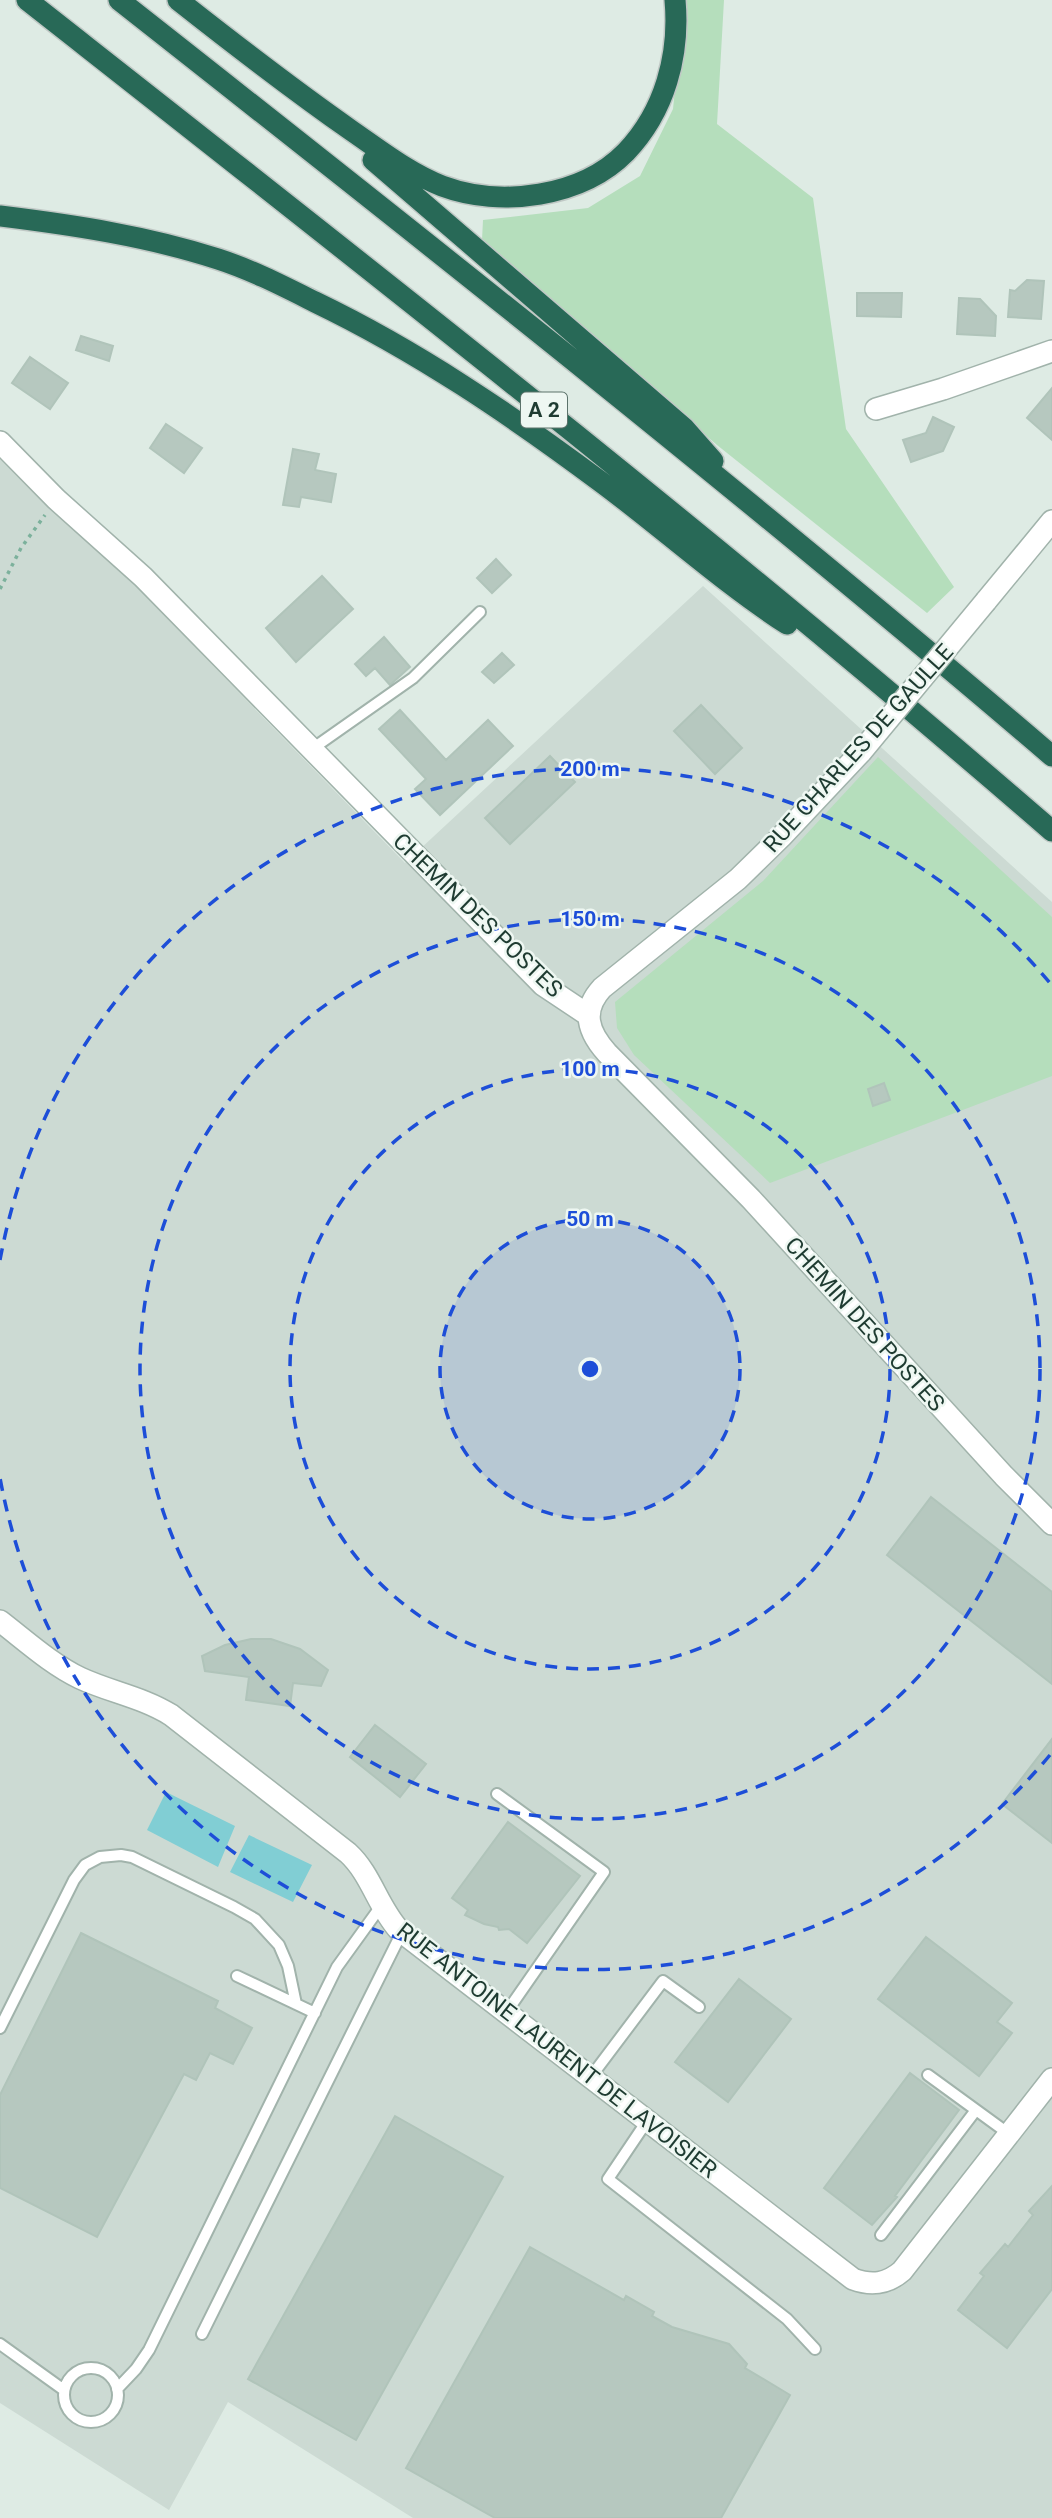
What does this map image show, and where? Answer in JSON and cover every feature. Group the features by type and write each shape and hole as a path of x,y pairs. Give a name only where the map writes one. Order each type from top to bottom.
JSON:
{"highway":[{"name":"A 2","path":"27,0 513,384 859,668 1052,831"},
{"name":"A 2","path":"119,0 567,354 740,495 1052,757"},
{"path":"178,0 292,90 684,428 740,495"},
{"path":"292,90 400,165 444,187 472,194 496,196 557,190 582,182 609,167 645,130 659,105 673,61 675,0"},
{"path":"0,216 126,235 182,248 257,274 344,316 421,359 525,426 758,604 859,668"}],"street":[{"path":"876,409 1052,351"},
{"name":"CHEMIN DES POSTES","path":"0,442 56,499 129,564 543,985 588,1015 593,1034 607,1053 751,1199 1004,1476 1052,1524"},
{"name":"RUE CHARLES DE GAULLE","path":"588,1015 593,1000 602,988 738,879 861,752 1052,521"},
{"name":"RUE ANTOINE LAURENT DE LAVOISIER","path":"0,1621 66,1671 91,1683 139,1698 171,1715 348,1853 364,1871 380,1906 402,1932 845,2273 862,2282 871,2284 888,2281 908,2264 1052,2079"}],"lane":[{"path":"312,749 413,678 480,612"},
{"path":"497,1794 604,1872 506,2012"},
{"path":"0,2028 74,1880 92,1861 111,1855 143,1861 255,1919 273,1938 284,1956 296,2004"},
{"path":"117,2389 149,2350 314,2013 345,1954 380,1906"},
{"path":"202,2334 402,1932"},
{"path":"237,1976 314,2013"},
{"path":"590,2078 663,1980 699,2007"},
{"path":"928,2075 1009,2134"},
{"path":"881,2235 976,2110"},
{"path":"647,2121 608,2179 787,2319 816,2349"},
{"path":"0,2344 64,2390"},
{"path":"90,2368 105,2372 112,2379 117,2389 117,2400 112,2411 103,2419 92,2422 80,2420 71,2413 65,2402 64,2390 75,2373 90,2368"}],"path":[{"path":"0,589 21,548 56,499"}],"shaded area":[{"path":"0,447 405,863 703,586 1052,902 1052,2518 413,2518 228,2402 169,2510 0,2403"}],"green space":[{"path":"684,0 724,0 717,124 813,198 846,429 954,587 927,613 717,445 482,240 483,220 588,208 640,176 673,109"},
{"path":"878,757 1052,917 1052,1076 770,1183 634,1055 617,1028 615,1002 763,881"}],"water":[{"path":"166,1792 235,1826 218,1867 147,1830"},
{"path":"249,1835 312,1865 293,1902 230,1872"}],"building":[{"path":"1027,280 1044,281 1041,319 1008,317 1010,290 1015,291"},
{"path":"857,293 902,293 901,317 857,316"},
{"path":"959,298 980,299 996,316 995,336 957,334"},
{"path":"81,336 113,346 109,361 76,350"},
{"path":"30,357 68,383 50,409 12,383"},
{"path":"1052,388 1052,440 1027,418"},
{"path":"933,417 954,427 943,451 911,462 903,440 926,433"},
{"path":"166,424 202,448 184,473 150,448"},
{"path":"293,449 319,454 315,470 336,474 331,502 301,497 299,507 283,505"},
{"path":"496,559 511,575 492,593 477,578"},
{"path":"322,576 353,609 296,662 266,628"},
{"path":"384,637 410,667 390,685 375,668 366,676 355,664"},
{"path":"502,653 514,665 494,683 482,672"},
{"path":"701,705 742,748 715,774 674,731"},
{"path":"400,710 446,760 488,720 513,746 440,815 415,789 426,779 379,729"},
{"path":"550,756 575,782 510,844 485,818"},
{"path":"884,1083 890,1100 873,1106 868,1089"},
{"path":"931,1497 1052,1592 1052,1684 887,1555"},
{"path":"251,1639 271,1639 300,1649 328,1670 321,1686 293,1683 290,1706 246,1700 249,1677 205,1671 202,1656 225,1645"},
{"path":"375,1725 426,1764 400,1797 350,1757"},
{"path":"1052,1739 1052,1843 1002,1804"},
{"path":"508,1822 580,1876 527,1943 509,1929 499,1930 498,1927 465,1915 468,1910 452,1898"},
{"path":"81,1933 218,2001 215,2008 252,2028 233,2064 210,2053 196,2080 184,2074 97,2237 0,2188 0,2095"},
{"path":"926,1937 1012,2003 997,2022 1012,2033 979,2076 878,1999"},
{"path":"739,1979 791,2019 728,2102 675,2062"},
{"path":"910,2073 959,2110 895,2196 897,2197 872,2225 824,2188"},
{"path":"395,2116 503,2177 356,2440 248,2379"},
{"path":"1052,2186 1052,2289 1007,2348 958,2310 984,2276 980,2273 1005,2244 1008,2247 1033,2215 1029,2211"},
{"path":"530,2247 624,2300 626,2296 654,2312 652,2316 672,2327 729,2344 747,2364 745,2368 790,2395 721,2518 495,2518 406,2468"}]}
